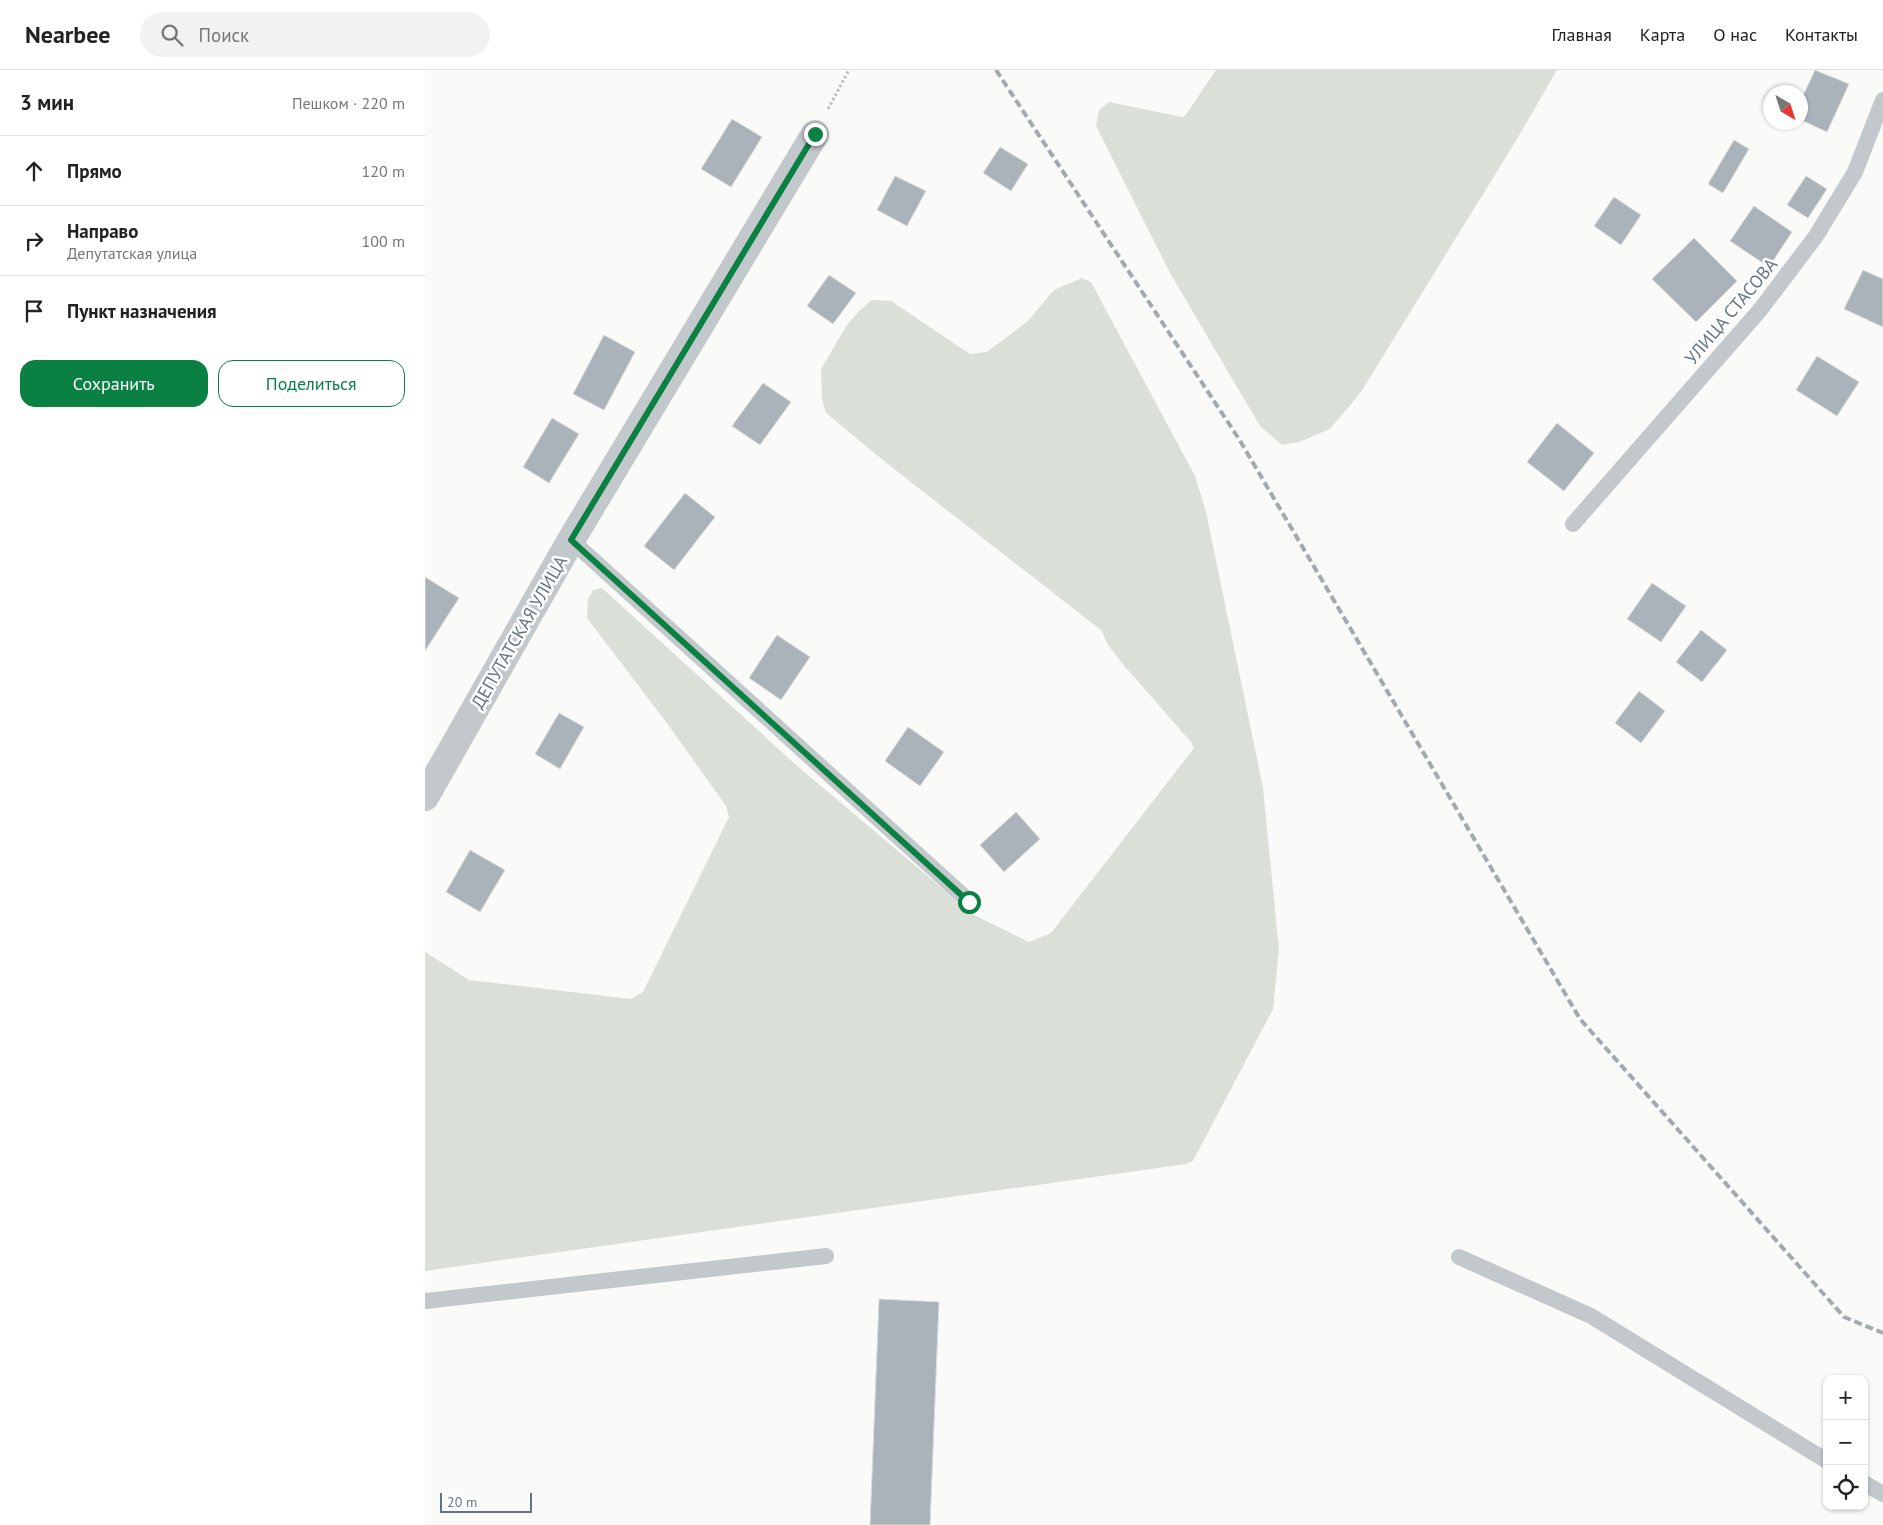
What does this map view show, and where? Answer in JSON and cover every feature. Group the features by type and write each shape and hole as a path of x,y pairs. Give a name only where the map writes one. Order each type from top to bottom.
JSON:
{"street":[{"name":"ДЕПУТАТСКАЯ УЛИЦА","path":"425,797 571,540 815,134"}],"lane":[{"name":"УЛИЦА СТАСОВА","path":"1573,524 1760,310 1816,236 1855,172 1883,100"},
{"path":"571,540 969,902"},
{"path":"425,1301 826,1256"},
{"path":"1459,1257 1591,1316 1823,1459"},
{"path":"1868,1485 1883,1494"}],"path":[{"path":"815,134 849,70"}],"shaded area":[{"path":"1216,70 1557,70 1517,139 1361,392 1330,429 1299,442 1282,445 1260,426 1170,273 1096,126 1099,110 1109,102 1182,117 1185,116"},
{"path":"1082,278 1091,282 1195,476 1206,512 1263,788 1279,950 1273,1009 1193,1161 1186,1164 425,1271 425,952 469,980 631,999 643,992 729,817 726,806 669,726 587,618 588,599 593,590 602,588 796,765 974,915 1029,942 1051,933 1194,748 1191,742 1121,662 1108,645 1101,630 889,465 826,413 822,399 821,369 847,325 872,300 891,301 970,354 987,352 1028,321 1054,290"}],"building":[{"path":"1815,70 1849,84 1827,132 1808,123 1808,85"},
{"path":"732,119 762,137 731,187 701,169"},
{"path":"1734,140 1749,149 1723,193 1708,184"},
{"path":"1000,147 1028,164 1011,191 983,173"},
{"path":"895,176 926,191 907,226 877,210"},
{"path":"1806,176 1827,189 1808,218 1787,205"},
{"path":"1614,197 1641,215 1621,245 1594,226"},
{"path":"1754,206 1792,232 1769,267 1730,241"},
{"path":"1694,238 1737,281 1696,322 1652,279"},
{"path":"1863,270 1883,279 1883,327 1844,309"},
{"path":"829,275 856,293 833,324 807,306"},
{"path":"604,335 635,352 604,410 573,394"},
{"path":"1817,356 1859,382 1837,416 1796,390"},
{"path":"763,383 791,402 760,445 732,426"},
{"path":"552,418 579,434 549,483 523,467"},
{"path":"1557,423 1594,453 1564,491 1527,462"},
{"path":"685,493 715,517 674,570 644,546"},
{"path":"425,577 459,598 425,651"},
{"path":"1652,583 1686,606 1661,642 1627,619"},
{"path":"1701,630 1727,650 1702,682 1676,662"},
{"path":"777,635 810,657 781,700 749,678"},
{"path":"1639,691 1665,711 1641,743 1615,723"},
{"path":"559,713 584,727 560,769 535,754"},
{"path":"908,727 944,752 920,786 885,761"},
{"path":"1016,812 1040,839 1004,872 980,845"},
{"path":"470,850 505,870 480,912 446,892"},
{"path":"879,1299 939,1302 930,1525 870,1525"}],"railway":[{"path":"996,70 1239,439 1580,1019 1844,1317 1883,1333"}],"route":[{"path":"815,134 571,540 969,902"}]}
